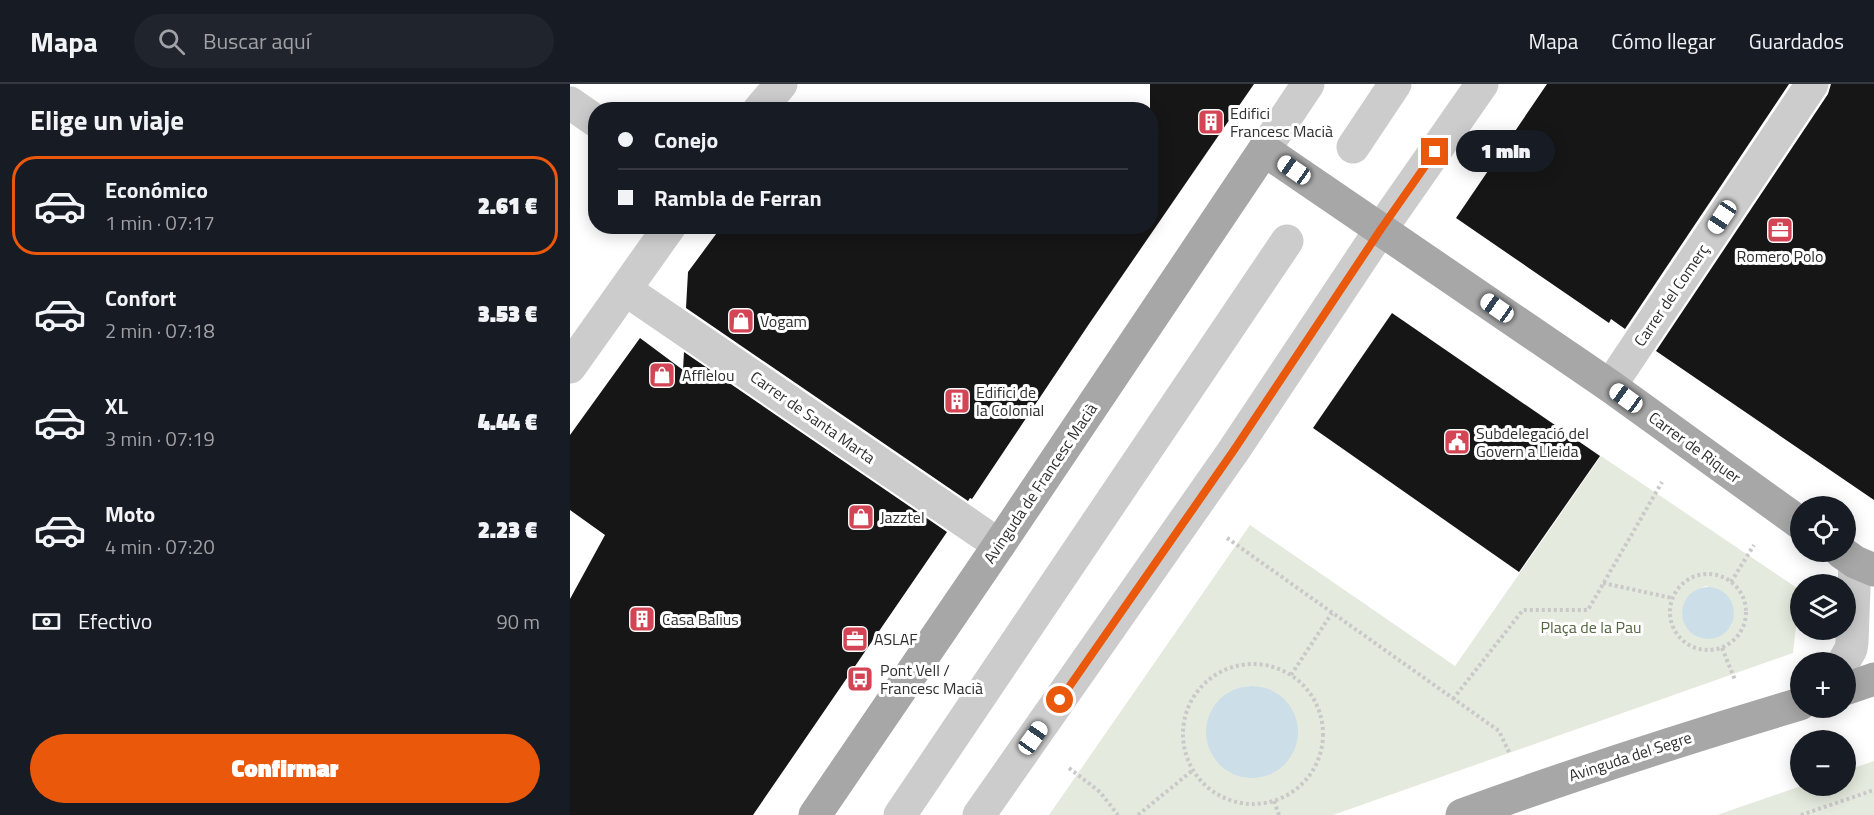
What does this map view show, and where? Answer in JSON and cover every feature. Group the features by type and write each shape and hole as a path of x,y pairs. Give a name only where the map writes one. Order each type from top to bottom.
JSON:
{"main road":[{"path":"1264,150 1381,229"},
{"name":"Avinguda de Francesc Macià","path":"815,815 999,546 1264,150"},
{"name":"Carrer de Riquer","path":"1381,229 1610,386 1790,516"},
{"path":"1856,685 1874,679"},
{"name":"Avinguda del Segre","path":"1462,815 1690,736 1790,707"}],"street":[{"path":"766,102 781,84"},
{"path":"1353,147 1395,84"},
{"path":"979,815 1234,450 1381,229 1482,84"},
{"name":"Carrer del Comerç","path":"1610,386 1812,84"},
{"name":"Avinguda de Francesc Macià","path":"1264,150 1304,90"},
{"path":"570,104 588,116"},
{"path":"570,367 664,234"},
{"path":"900,815 1287,241"},
{"name":"Carrer de Santa Marta","path":"626,290 999,546"},
{"path":"1849,652 1852,642 1857,561"}],"path":[{"path":"1453,699 1523,610 1588,610 1662,482"},
{"path":"1227,538 1499,731 1512,758"},
{"path":"1731,582 1754,546"},
{"path":"1697,575 1721,576 1731,582 1739,590 1746,613 1739,635 1722,648 1706,651 1683,642 1675,634 1670,622 1669,610 1678,588 1697,575"},
{"path":"1603,583 1672,598"},
{"path":"1291,675 1332,613"},
{"path":"1722,648 1736,681"},
{"path":"1243,665 1267,665 1291,675 1305,687 1317,706 1323,726 1322,749 1314,769 1300,787 1274,801 1260,804 1238,803 1215,794 1197,777 1186,756 1183,731 1187,708 1201,687 1220,672 1243,665"},
{"path":"1069,768 1100,792 1118,815"},
{"path":"1138,815 1193,770"},
{"path":"1801,815 1874,790"},
{"path":"1274,801 1279,815"}],"green space":[{"name":"Plaça de la Pau","path":"1601,456 1790,583 1790,640 1794,640 1793,652 1333,815 1049,815 1250,525 1455,666","holes":["1707,586 1732,624 1718,636 1703,638 1690,631 1682,615 1693,593","1248,686 1262,687 1288,760 1269,773 1247,777 1233,690"]},
{"path":"1874,761 1874,815 1717,815 1790,790 1790,796 1856,796 1856,767"}],"shaded area":[{"path":"1703,587 1713,587 1727,594 1734,613 1727,632 1713,639 1703,639 1693,635 1686,628 1682,618 1682,608 1686,598 1693,591"},
{"path":"1252,686 1269,690 1284,700 1294,715 1298,732 1294,749 1284,764 1269,774 1252,778 1235,774 1220,764 1210,749 1206,732 1210,715 1220,700 1235,690"}],"building":[{"path":"1150,84 1254,84 1158,224 1158,102 1150,102"},
{"path":"1547,84 1789,84 1625,329 1611,319 1609,323 1456,218"},
{"path":"1831,84 1874,84 1874,500 1656,351 1828,94"},
{"path":"716,234 1151,234 972,499 968,501 686,308 688,272"},
{"name":"Subdelegació del Govern a Lleida","path":"1392,313 1600,456 1519,572 1313,428"},
{"path":"640,338 683,370 684,352 947,532 753,815 570,815 570,599 605,535 570,510 570,435"}],"place":[{"name":"Edifici Francesc Macià","path":"1211,122"},
{"name":"Romero Polo","path":"1780,230"},
{"name":"Vogam","path":"741,321"},
{"name":"Afflelou","path":"662,375"},
{"name":"Edifici de la Colonial","path":"957,401"},
{"name":"Subdelegació del Govern a Lleida","path":"1457,442"},
{"name":"Jazztel","path":"861,517"},
{"name":"Casa Balius","path":"642,619"},
{"name":"ASLAF","path":"855,639"},
{"name":"Pont Vell / Francesc Macià","path":"860,679"}],"route":[{"path":"1060,700 1234,450 1435,152"}]}
